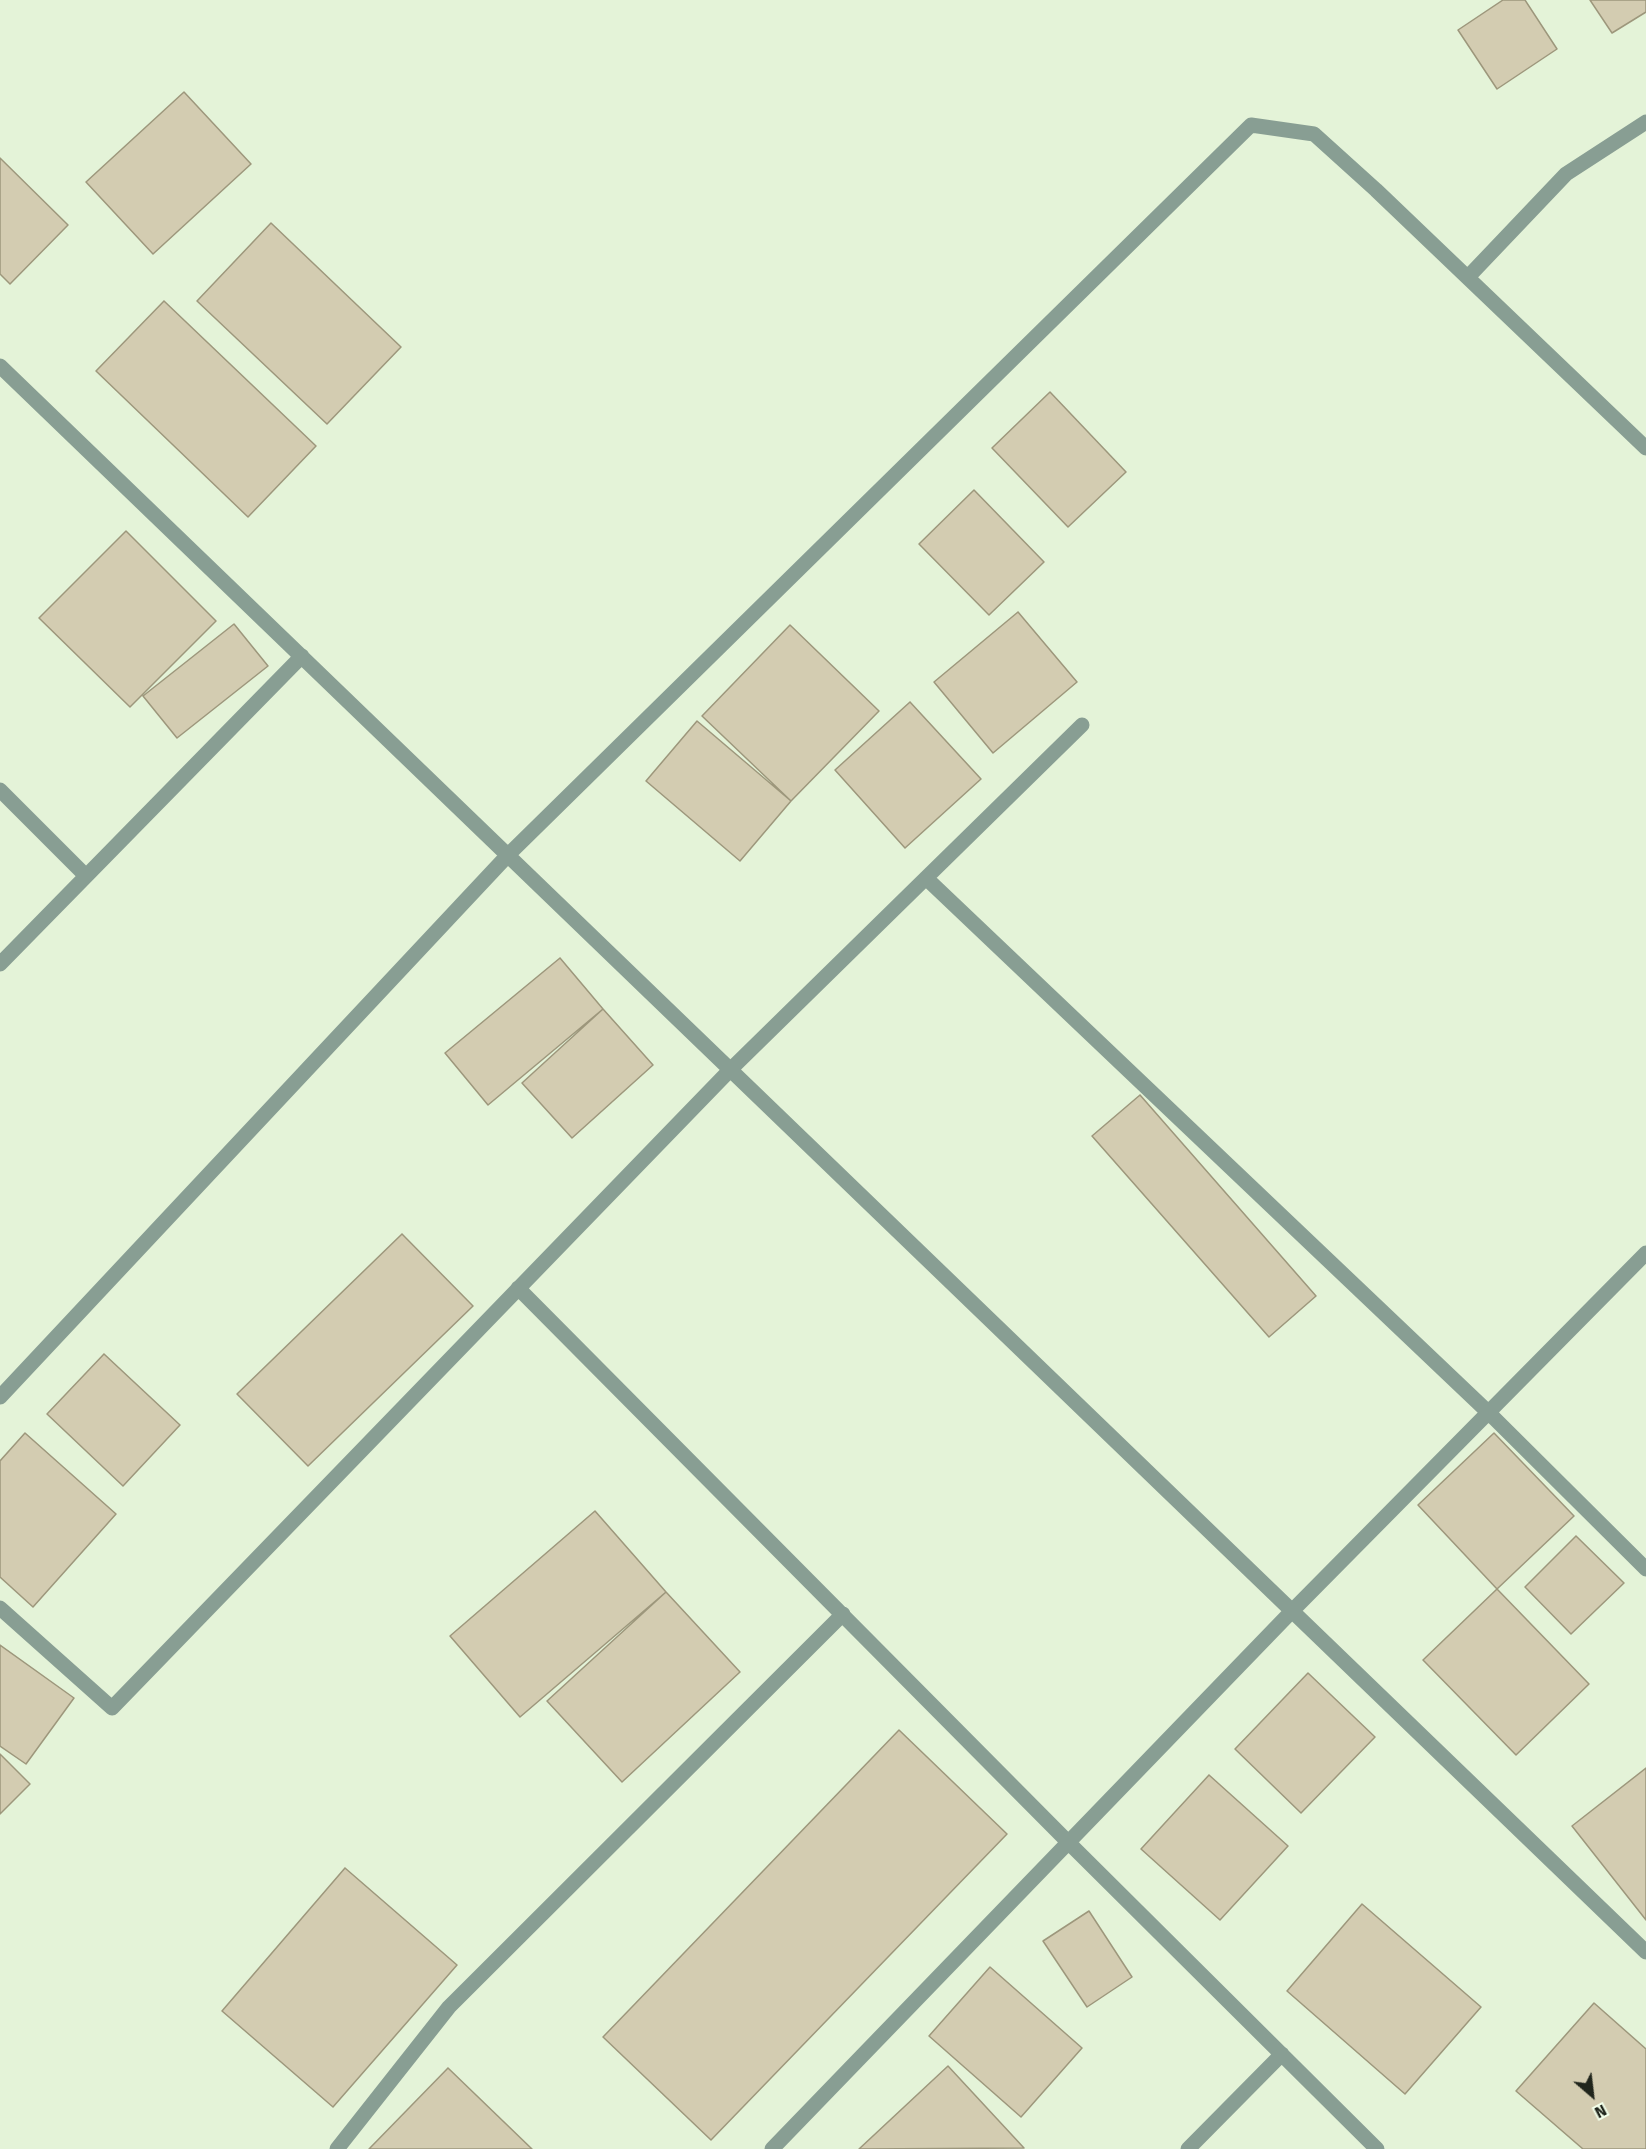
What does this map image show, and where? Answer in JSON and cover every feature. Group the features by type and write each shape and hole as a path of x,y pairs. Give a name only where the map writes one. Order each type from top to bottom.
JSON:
{"street":[{"path":"1468,277 1566,174 1646,122"},
{"path":"0,1397 508,855 1251,125 1314,134 1468,277 1646,448"},
{"path":"0,366 1646,1952"},
{"path":"0,964 302,656"},
{"path":"0,1608 112,1708 730,1070 1082,724"},
{"path":"0,790 86,876"},
{"path":"926,878 1489,1413 1646,1569"},
{"path":"772,2149 1292,1611 1646,1254"},
{"path":"518,1288 1377,2149"},
{"path":"337,2149 449,2007 843,1614"},
{"path":"1188,2149 1282,2054"}],"building":[{"path":"1503,0 1525,0 1557,49 1497,89 1458,30"},
{"path":"1590,0 1646,0 1646,12 1612,33"},
{"path":"184,92 251,164 153,254 86,182"},
{"path":"0,158 68,225 10,284 0,274"},
{"path":"271,223 401,347 327,424 197,301"},
{"path":"164,301 316,446 248,517 96,371"},
{"path":"1050,392 1126,472 1068,527 992,448"},
{"path":"974,490 1044,562 989,615 919,544"},
{"path":"126,531 216,621 130,707 39,618"},
{"path":"1018,612 1077,682 993,753 934,682"},
{"path":"234,624 268,666 177,738 143,696"},
{"path":"790,625 879,711 791,801 702,716"},
{"path":"910,702 981,779 905,848 835,770"},
{"path":"697,721 791,801 740,861 646,781"},
{"path":"560,958 603,1009 488,1105 445,1053"},
{"path":"603,1009 653,1065 572,1138 522,1083"},
{"path":"1140,1095 1316,1296 1269,1337 1092,1136"},
{"path":"402,1234 473,1306 308,1466 237,1394"},
{"path":"104,1354 180,1425 123,1486 47,1414"},
{"path":"25,1433 116,1514 33,1607 0,1577 0,1461"},
{"path":"1494,1433 1574,1516 1497,1589 1418,1505"},
{"path":"595,1511 666,1592 520,1717 450,1636"},
{"path":"1576,1536 1624,1583 1571,1634 1525,1587"},
{"path":"1497,1589 1589,1684 1516,1755 1423,1660"},
{"path":"666,1592 740,1672 622,1782 547,1701"},
{"path":"0,1645 74,1698 26,1764 0,1746"},
{"path":"1308,1673 1375,1737 1301,1813 1235,1749"},
{"path":"899,1730 1007,1834 711,2140 603,2037"},
{"path":"0,1754 30,1784 0,1814"},
{"path":"1646,1768 1646,1920 1572,1826"},
{"path":"1209,1775 1288,1846 1220,1920 1141,1849"},
{"path":"345,1868 457,1965 333,2107 222,2011"},
{"path":"1362,1904 1481,2007 1405,2094 1287,1991"},
{"path":"1089,1911 1132,1977 1087,2007 1043,1941"},
{"path":"990,1967 1082,2048 1021,2117 929,2036"},
{"path":"1594,2003 1646,2049 1646,2149 1583,2149 1516,2091"},
{"path":"948,2066 1024,2148 859,2149"},
{"path":"448,2068 532,2149 369,2149"}]}
